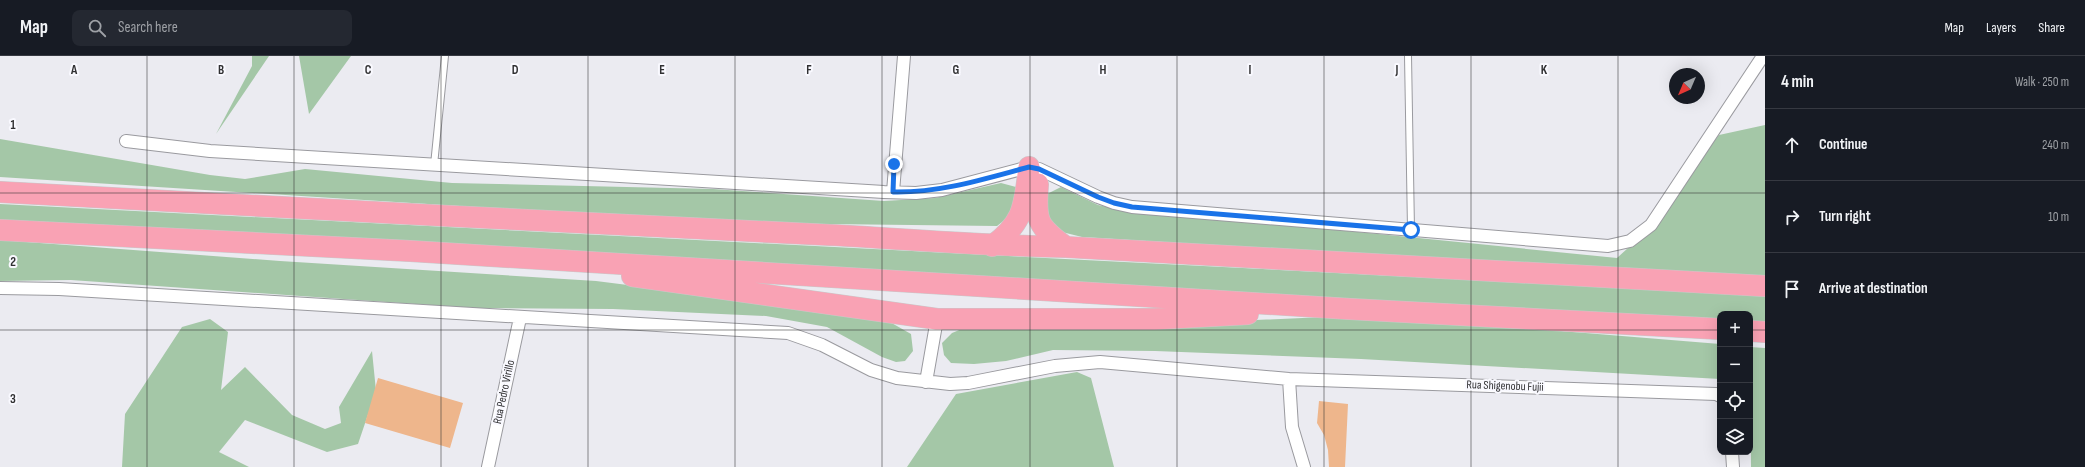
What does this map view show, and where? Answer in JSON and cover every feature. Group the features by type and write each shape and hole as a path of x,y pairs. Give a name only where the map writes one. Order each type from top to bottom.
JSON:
{"highway":[{"path":"992,246 1009,234 1019,218 1034,168"},
{"path":"1034,168 1037,215 1046,233 1066,247"},
{"path":"0,192 414,216 845,236 992,246 1066,247 1765,286"},
{"path":"0,230 410,251 1350,309 1717,329"},
{"path":"559,260 644,279 937,319 1154,318 1350,309"},
{"path":"1753,331 1765,332"}],"street":[{"path":"893,192 904,56"},
{"path":"126,141 210,151 916,193 942,190 1034,168 1098,197 1114,203 1132,207 1608,246 1630,241 1651,225 1763,56"},
{"name":"Rua Shigenobu Fujii","path":"0,288 59,289 788,333 822,345 871,370 897,378 926,382 959,384 1055,366 1100,362 1289,379 1717,394"},
{"name":"Rua Pedro Virillo","path":"488,467 520,318"},
{"path":"926,382 937,319"},
{"path":"1289,379 1292,427 1304,467"},
{"path":"1732,455 1733,467"}],"lane":[{"path":"434,165 445,56"},
{"path":"1408,56 1411,230"}],"green space":[{"path":"252,56 269,56 216,134 252,66"},
{"path":"299,56 351,56 309,114"},
{"path":"1765,125 1765,275 1694,275 1082,237 1058,231 1041,210 1045,195 1061,187 1098,205 1137,213 1298,226 1617,258 1639,238 1719,135"},
{"path":"0,139 210,175 245,179 305,169 452,183 713,189 884,201 935,198 1001,183 1016,187 1011,215 997,226 729,223 0,177"},
{"path":"0,204 1765,295 1765,323 1753,322 1753,311 1717,311 1717,321 0,220"},
{"path":"0,240 280,261 596,281 881,317 911,334 913,351 905,361 896,362 882,357 827,327 766,316 613,309 473,308 71,280 0,281"},
{"path":"1367,315 1717,344 1717,379 1361,359 1155,351 1053,350 1006,361 974,364 951,363 944,355 942,343 952,333 969,326 1234,321"},
{"path":"210,319 228,332 221,390 245,367 292,415 325,429 341,423 339,407 372,351 376,391 358,444 327,452 245,420 219,452 249,467 122,467 125,414 182,327"},
{"path":"1753,347 1765,348 1765,467 1751,467 1751,455 1753,455"},
{"path":"1077,372 1091,378 1114,467 907,467 956,394"}],"building":[{"path":"378,378 463,403 450,448 365,423"},
{"path":"1319,401 1348,404 1345,467 1329,467 1328,450 1324,435 1317,423"}],"route":[{"path":"894,164 893,192 916,193 942,190 1029,167 1039,169 1098,197 1114,203 1132,207 1411,230"}]}
